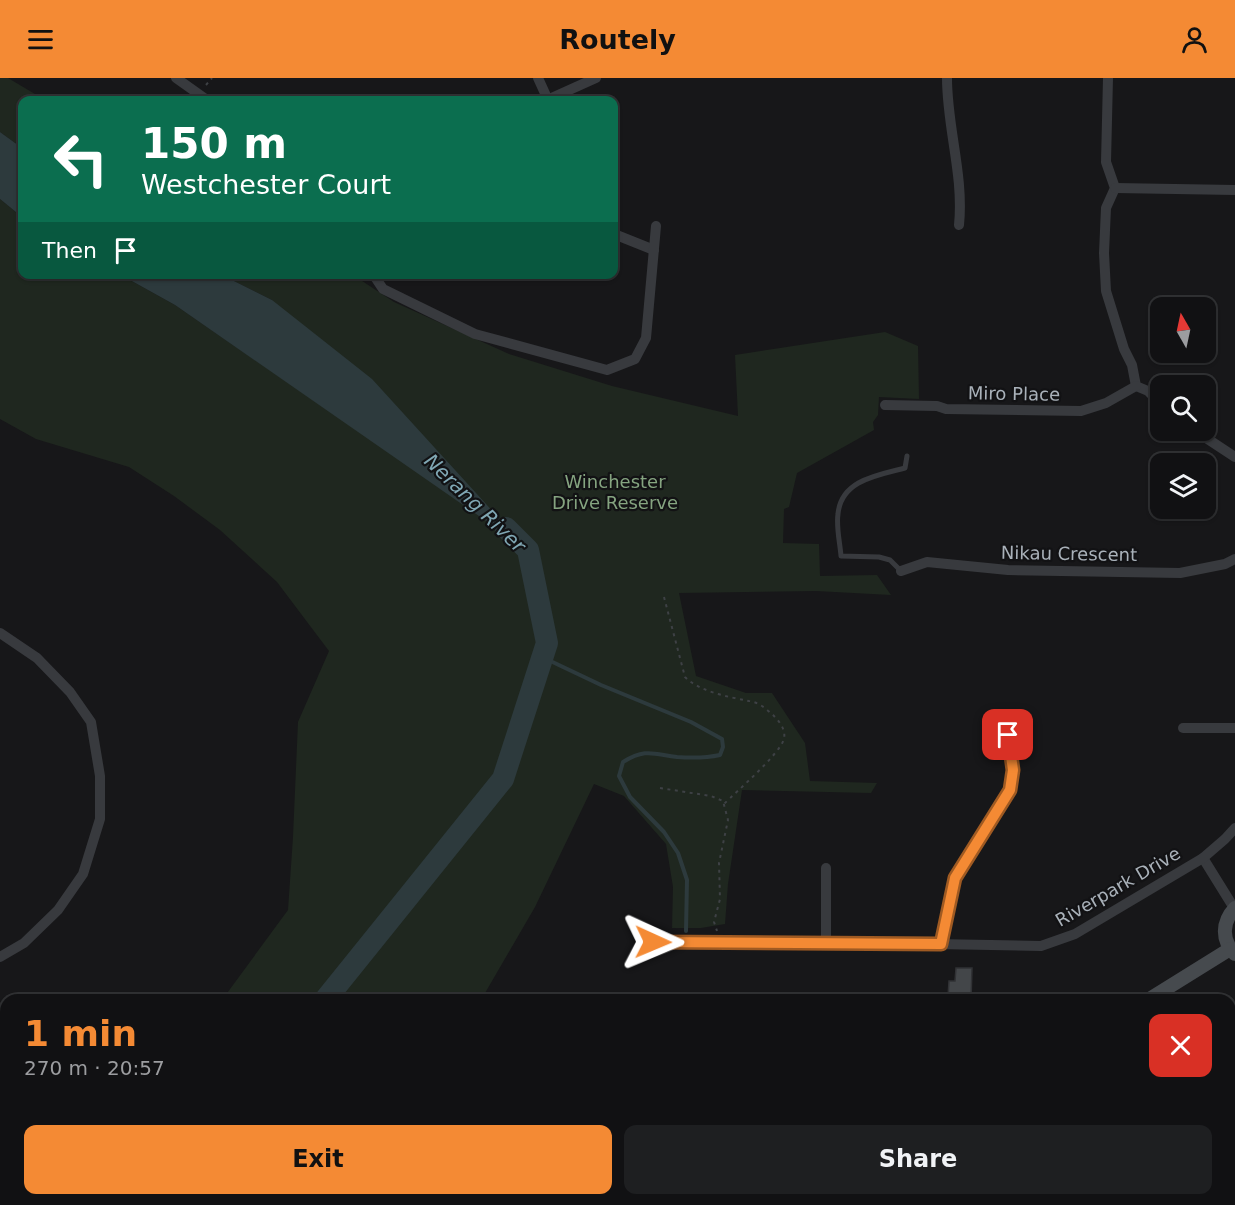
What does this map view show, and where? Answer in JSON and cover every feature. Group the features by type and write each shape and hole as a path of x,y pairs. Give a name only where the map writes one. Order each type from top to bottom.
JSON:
{"main road":[{"path":"1158,994 1233,951 1225,932 1228,915 1234,908"}],"street":[{"path":"177,78 202,96"},
{"path":"538,78 545,96"},
{"path":"556,96 596,78"},
{"path":"947,78 947,98 962,200 959,225"},
{"path":"1108,78 1106,162 1115,188 1106,208 1104,278 1108,302 1132,365 1136,386 1150,393"},
{"path":"1115,188 1235,190"},
{"path":"376,279 383,289 475,334 607,370 635,359 646,338 656,226"},
{"path":"618,236 654,250"},
{"name":"Miro Place","path":"885,405 1071,412 1106,403 1136,386"},
{"path":"1211,441 1235,457"},
{"name":"Nikau Crescent","path":"901,571 927,562 1008,570 1180,573 1217,566 1235,559"},
{"path":"0,633 38,658 70,692 92,722 100,776 100,819 83,874 58,910 24,943 0,957"},
{"path":"1183,728 1235,728"},
{"path":"941,944 955,878 1010,790 1013,770 1008,735"},
{"name":"Riverpark Drive","path":"653,942 1041,946 1075,934 1203,858 1235,828"},
{"name":"Riverpark Drive","path":"1203,858 1234,908"},
{"path":"826,868 826,942"}],"lane":[{"path":"901,571 890,560 879,557 841,556 838,515 840,503 851,486 872,476 905,468 907,456"}],"path":[{"path":"664,597 685,677 690,682 708,690 759,704 782,724 784,739 776,752 724,804"},
{"path":"660,788 711,796 723,801 728,820 719,863 720,899 714,922 719,942"}],"green space":[{"path":"0,78 8,78 38,96 18,96 18,145 0,132"},
{"name":"Winchester Drive Reserve","path":"0,199 18,214 18,279 128,279 175,305 351,426 272,300 230,279 359,279 394,302 509,354 612,386 738,416 735,355 885,332 918,346 919,399 879,397 878,415 873,422 874,430 797,473 789,507 784,509 783,543 819,544 820,576 877,575 891,595 816,591 679,593 696,676 746,693 772,693 805,743 810,781 877,783 871,793 742,790 728,884 725,924 701,928 672,928 673,887 666,844 624,796 594,784 535,907 484,994 226,994 288,910 298,722 329,651 277,582 220,530 174,496 129,467 36,439 0,419"}],"water":[{"path":"0,132 18,145 18,214 0,199"},
{"path":"128,279 230,279 272,300 372,379 528,550 175,305"}],"building":[{"path":"956,968 972,968 971,994 948,994 949,981 955,981"}],"waterway":[{"name":"Nerang River","path":"330,994 503,779 547,643 528,550 506,528"},
{"path":"542,657 601,685 691,722 722,739 723,747 720,755 688,758 644,753 623,762 619,776 630,797 664,832 678,853 687,880 686,931"}],"route":[{"path":"653,942 941,944 955,878 1010,790 1013,770 1008,735"}]}
